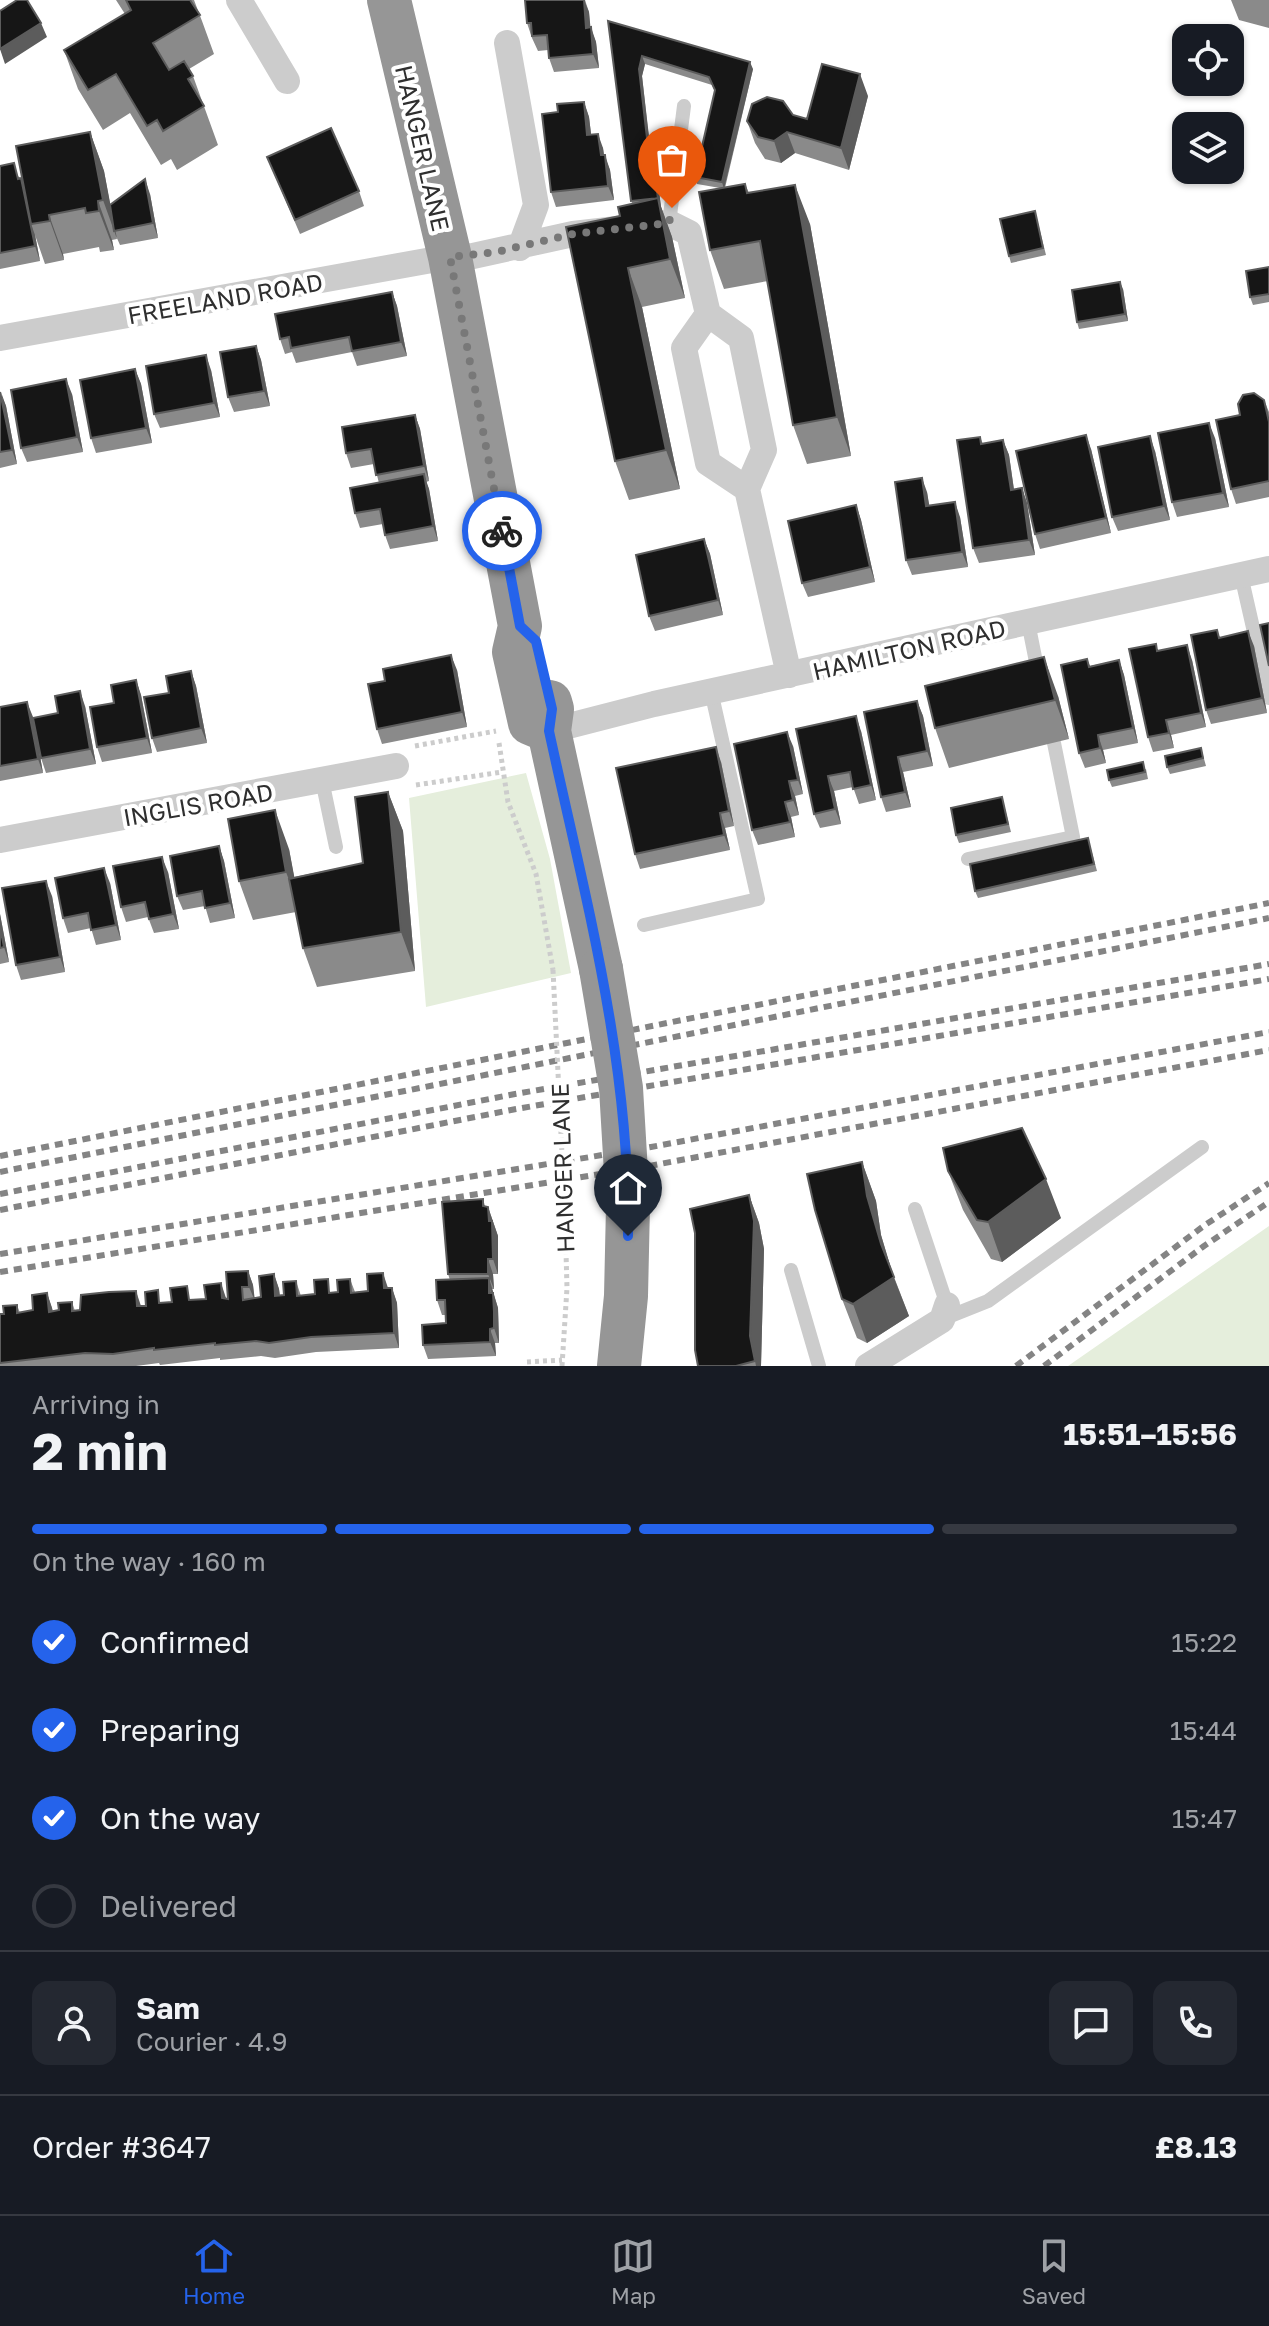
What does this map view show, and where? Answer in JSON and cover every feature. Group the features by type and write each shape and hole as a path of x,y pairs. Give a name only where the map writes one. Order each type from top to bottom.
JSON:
{"highway":[{"name":"HANGER LANE","path":"389,0 450,257 520,626 536,641 552,709 549,731 601,969 621,1088 628,1206 626,1296 619,1366"}],"street":[{"path":"239,0 287,81"},
{"path":"507,43 536,205 520,248"},
{"path":"669,223 689,233 708,314 741,338 764,450 747,489 789,675"},
{"name":"FREELAND ROAD","path":"0,338 450,257 520,248 573,234 669,223"},
{"path":"708,314 684,348 708,463 747,489"},
{"name":"HAMILTON ROAD","path":"549,731 711,691 1269,569"},
{"name":"INGLIS ROAD","path":"0,840 396,766"},
{"path":"868,1366 945,1312"}],"lane":[{"path":"669,223 684,106"},
{"path":"1241,575 1269,698"},
{"path":"1028,622 1044,699"},
{"path":"644,925 758,899 711,691"},
{"path":"968,859 1073,837 1054,743"},
{"path":"322,780 336,847"},
{"path":"915,1209 945,1312 988,1301 1202,1147"},
{"path":"791,1270 819,1366"}],"path":[{"path":"497,731 408,747 396,766 416,785 502,772"},
{"name":"HANGER LANE","path":"553,970 567,1288 562,1363"},
{"path":"527,1362 562,1363"}],"green space":[{"path":"526,773 550,859 571,973 426,1007 409,798"},
{"path":"1269,1226 1269,1366 1068,1366"}],"building":[{"path":"17,0 27,0 41,23 0,49 0,11"},
{"path":"126,0 190,0 200,15 153,43 169,70 184,61 193,76 188,79 204,106 163,131 157,120 147,126 116,74 88,90 64,50 131,10"},
{"path":"525,0 584,0 586,28 591,27 593,54 549,58 547,35 532,36 531,23 527,23"},
{"path":"608,21 750,62 722,182 695,177 715,90 709,77 642,56 639,69 650,164 654,167 658,198 631,201"},
{"path":"822,64 860,74 841,148 787,132 774,141 758,137 747,121 752,104 767,97 783,101 793,115 807,119"},
{"path":"584,102 587,135 598,134 601,155 605,155 608,186 551,192 542,114 558,112 557,104"},
{"path":"331,128 359,191 295,220 267,157"},
{"path":"90,132 103,200 98,201 99,211 86,213 85,208 49,215 50,221 31,224 16,146"},
{"path":"14,163 18,179 21,178 35,246 0,253 0,166"},
{"path":"145,179 153,223 114,231 110,205"},
{"path":"745,184 747,193 795,185 837,417 793,425 760,241 710,250 699,192"},
{"path":"658,198 670,259 628,268 666,450 615,461 566,227 620,216 618,207"},
{"path":"1035,211 1043,248 1009,256 1000,219"},
{"path":"1269,267 1269,294 1250,297 1246,271"},
{"path":"1120,282 1125,314 1077,322 1072,290"},
{"path":"392,292 401,342 352,351 349,337 291,348 289,337 280,339 275,314"},
{"path":"256,346 264,391 228,397 220,352"},
{"path":"206,355 214,403 154,414 146,366"},
{"path":"135,369 146,428 91,438 80,380"},
{"path":"66,379 77,437 21,448 11,390"},
{"path":"0,392 12,450 0,452"},
{"path":"1254,393 1264,400 1269,422 1269,481 1231,489 1216,420 1240,415 1238,404 1243,395"},
{"path":"415,415 424,466 376,475 371,449 346,453 342,427"},
{"path":"1209,423 1223,493 1172,502 1158,433"},
{"path":"1086,435 1106,518 1035,534 1016,451"},
{"path":"1150,436 1164,506 1112,517 1098,447"},
{"path":"980,437 981,444 1003,440 1011,490 1022,488 1029,540 973,548 957,440"},
{"path":"424,474 433,526 385,535 380,509 355,513 350,488"},
{"path":"922,478 926,506 955,502 962,552 906,560 895,482"},
{"path":"856,505 870,567 802,583 788,521"},
{"path":"704,539 718,600 649,616 636,555"},
{"path":"1269,623 1269,666 1260,625"},
{"path":"1217,630 1219,638 1248,631 1262,698 1206,710 1191,635"},
{"path":"1156,644 1157,651 1187,645 1201,713 1166,720 1169,733 1148,737 1129,649"},
{"path":"451,655 462,712 377,729 368,684 385,681 383,669"},
{"path":"1044,657 1055,700 935,728 925,686"},
{"path":"1087,659 1089,667 1119,660 1133,728 1098,735 1100,748 1079,753 1061,665"},
{"path":"191,671 201,728 152,738 144,697 169,693 166,676"},
{"path":"136,680 147,738 97,747 90,707 114,703 111,685"},
{"path":"80,691 90,749 41,758 33,718 58,713 55,696"},
{"path":"917,701 927,751 898,757 905,792 881,797 864,712"},
{"path":"27,702 38,759 0,766 0,707"},
{"path":"856,716 871,785 853,789 850,772 828,776 835,809 814,814 796,729"},
{"path":"787,732 798,780 789,781 793,800 785,802 790,822 752,830 734,744"},
{"path":"716,747 729,811 720,813 724,835 635,854 616,768"},
{"path":"1201,748 1203,758 1167,767 1165,756"},
{"path":"1143,762 1145,772 1109,780 1107,770"},
{"path":"388,792 401,932 303,948 289,879 363,863 355,797"},
{"path":"1002,797 1008,824 956,835 951,808"},
{"path":"275,810 286,872 239,881 228,819"},
{"path":"1088,838 1094,864 975,891 970,864"},
{"path":"219,846 230,903 205,908 202,891 177,896 170,856"},
{"path":"162,857 173,914 149,919 145,902 121,907 113,866"},
{"path":"104,868 116,925 91,930 88,913 63,918 55,878"},
{"path":"46,881 60,957 16,965 2,888"},
{"path":"0,927 4,947 0,948"},
{"path":"1022,1128 1046,1179 988,1222 977,1220 948,1171 943,1148"},
{"path":"862,1162 867,1196 894,1277 853,1304 842,1299 807,1174"},
{"path":"749,1195 754,1221 750,1336 755,1361 736,1366 698,1366 695,1350 695,1233 690,1209"},
{"path":"483,1199 483,1206 488,1207 489,1221 492,1221 493,1259 488,1259 488,1274 448,1274 442,1202"},
{"path":"248,1271 249,1287 242,1287 243,1300 261,1297 259,1276 274,1274 275,1296 284,1295 283,1282 296,1281 297,1296 315,1294 314,1280 328,1279 329,1293 338,1292 337,1280 350,1279 351,1293 368,1291 367,1274 383,1273 384,1288 392,1288 394,1333 311,1337 269,1343 215,1343 0,1363 0,1314 4,1314 3,1306 17,1305 17,1313 33,1310 32,1295 47,1293 49,1312 59,1310 58,1303 72,1302 72,1311 80,1310 81,1295 109,1292 136,1291 137,1306 146,1306 145,1292 158,1290 159,1303 172,1302 170,1288 187,1286 189,1300 206,1299 204,1285 221,1283 222,1298 228,1299 226,1272"},
{"path":"489,1278 494,1312 490,1342 423,1345 422,1325 446,1323 445,1300 437,1300 436,1280"}],"railway":[{"path":"0,1156 1269,903"},
{"path":"0,1172 1269,918"},
{"path":"0,1194 515,1094 1269,964"},
{"path":"0,1210 516,1109 1269,979"},
{"path":"0,1254 651,1147 1269,1032"},
{"path":"0,1272 649,1166 1269,1050"},
{"path":"1016,1366 1205,1225 1269,1183"},
{"path":"1044,1366 1204,1246 1269,1202"}],"way so far":[{"path":"502,531 450,257 520,248 573,234 669,223 672,208"}],"route":[{"path":"502,531 520,626 536,641 552,709 549,731 612,1028 621,1088 628,1236"}]}
